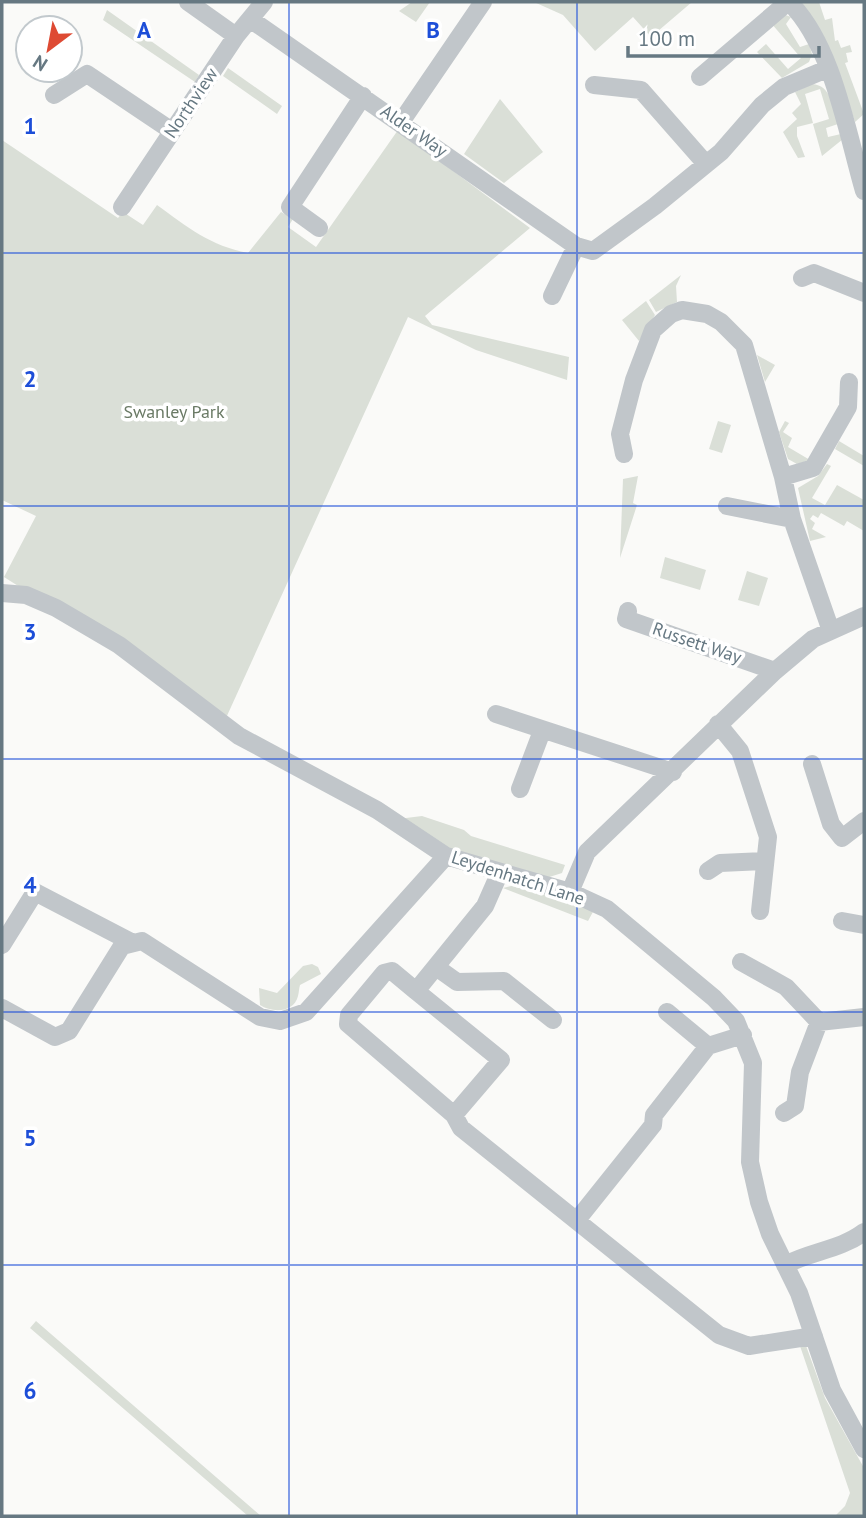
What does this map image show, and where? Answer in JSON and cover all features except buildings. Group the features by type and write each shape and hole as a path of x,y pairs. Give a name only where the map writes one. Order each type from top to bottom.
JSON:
{"street":[{"path":"188,2 236,36"},
{"name":"Northview","path":"122,207 236,36 264,2"},
{"path":"401,122 482,2"},
{"path":"700,77 788,2 810,28 827,69 860,158 864,191"},
{"name":"Alder Way","path":"250,19 576,246"},
{"path":"552,296 576,246 593,251 603,246 706,164 762,105 784,87 827,69"},
{"path":"54,95 87,74 172,131"},
{"path":"594,85 641,90 706,164"},
{"path":"319,228 290,206 363,96"},
{"path":"802,278 814,273 864,293"},
{"path":"624,454 620,434 634,380 653,330 671,314 695,311 721,322 744,345 783,477 792,519 831,631"},
{"path":"783,477 813,468 848,407 849,382"},
{"path":"727,506 792,519"},
{"name":"Leydenhatch Lane","path":"2,593 26,596 55,608 119,645 239,736 377,810 446,856 570,892 607,909 714,998 736,1021 752,1063 754,1094 750,1162 759,1202 799,1293 832,1390 864,1449"},
{"name":"Russett Way","path":"628,611 626,619 775,671"},
{"path":"570,892 587,852 673,772 718,724 813,639 864,616"},
{"path":"496,714 542,732 673,772"},
{"path":"718,724 740,751 768,837 760,911"},
{"path":"520,789 542,732"},
{"path":"812,764 831,824 842,838 864,821"},
{"path":"2,1008 55,1037 69,1031 122,946 142,941 244,1010 280,1021 306,1012 446,856"},
{"path":"708,871 720,863 765,861"},
{"path":"416,991 485,906 500,872"},
{"path":"2,945 35,891 133,943"},
{"path":"842,921 864,925"},
{"path":"741,962 786,987 819,1022"},
{"path":"436,967 457,982 505,981 553,1020"},
{"path":"454,1115 501,1060 392,971 384,973 349,1015 348,1024 454,1115 461,1128 719,1335 749,1346 814,1335"},
{"path":"667,1012 708,1046"},
{"path":"819,1022 864,1017"},
{"path":"796,1111 800,1072 819,1022"},
{"path":"577,1220 653,1125 654,1115 708,1046 726,1038 743,1035"},
{"path":"785,1265 807,1253 861,1240"}],"green space":[{"path":"412,2 430,2 416,22 399,11"},
{"path":"534,2 692,2 651,37 633,17 595,51 563,15"},
{"path":"801,2 819,2 825,20 832,18 835,41 838,40 841,48 850,45 852,52 846,53 848,62 845,63 864,114 855,122 832,60"},
{"path":"107,10 199,75 195,82 103,20"},
{"path":"780,13 791,17 786,24 800,47 809,44 812,54 809,62 782,78 757,52 766,44 788,69 801,58 771,23"},
{"path":"228,68 282,106 277,114 223,76"},
{"path":"812,84 819,85 828,93 833,105 838,124 826,128 828,137 841,134 843,139 822,156 813,124 829,119 820,89 805,94 813,123 797,127 797,136 805,157 798,158 783,132 797,119 792,113 801,104 795,92"},
{"path":"500,99 543,152 504,183 464,154"},
{"name":"Swanley Park","path":"398,130 530,228 425,316 432,325 569,357 567,380 476,350 408,317 226,718 4,577 36,516 2,500 2,140 118,218 123,212 143,225 157,205 211,241 248,253 281,212 293,219 288,227 316,247"},
{"path":"681,275 676,286 677,302 656,312 649,300"},
{"path":"646,301 655,315 639,341 622,320"},
{"path":"757,355 775,365 765,382"},
{"path":"718,421 731,425 722,453 709,449"},
{"path":"785,421 789,423 783,432 792,438 788,447 810,460 797,464 788,459 779,432"},
{"path":"839,441 864,456 864,466 835,449"},
{"path":"827,464 831,466 812,498 825,505 837,485 864,500 864,531 847,521 844,526 821,513 818,518 813,515 810,519 815,523 812,529 826,537 810,541 798,488 818,476"},
{"path":"638,476 633,503 637,505 620,558 623,479"},
{"path":"665,557 706,570 700,590 660,578"},
{"path":"747,571 768,578 759,606 738,600"},
{"path":"422,816 464,830 471,836 565,865 562,873 543,879 452,853 398,819"},
{"path":"523,883 594,910 588,921 503,888"},
{"path":"312,964 318,967 321,974 300,985 296,1002 292,1006 276,1010 260,1005 259,988 277,993 303,966"},
{"path":"36,1321 261,1516 248,1516 30,1328"},
{"path":"799,1343 805,1343 825,1398 864,1468 864,1516 835,1516 845,1506 850,1493"}]}
